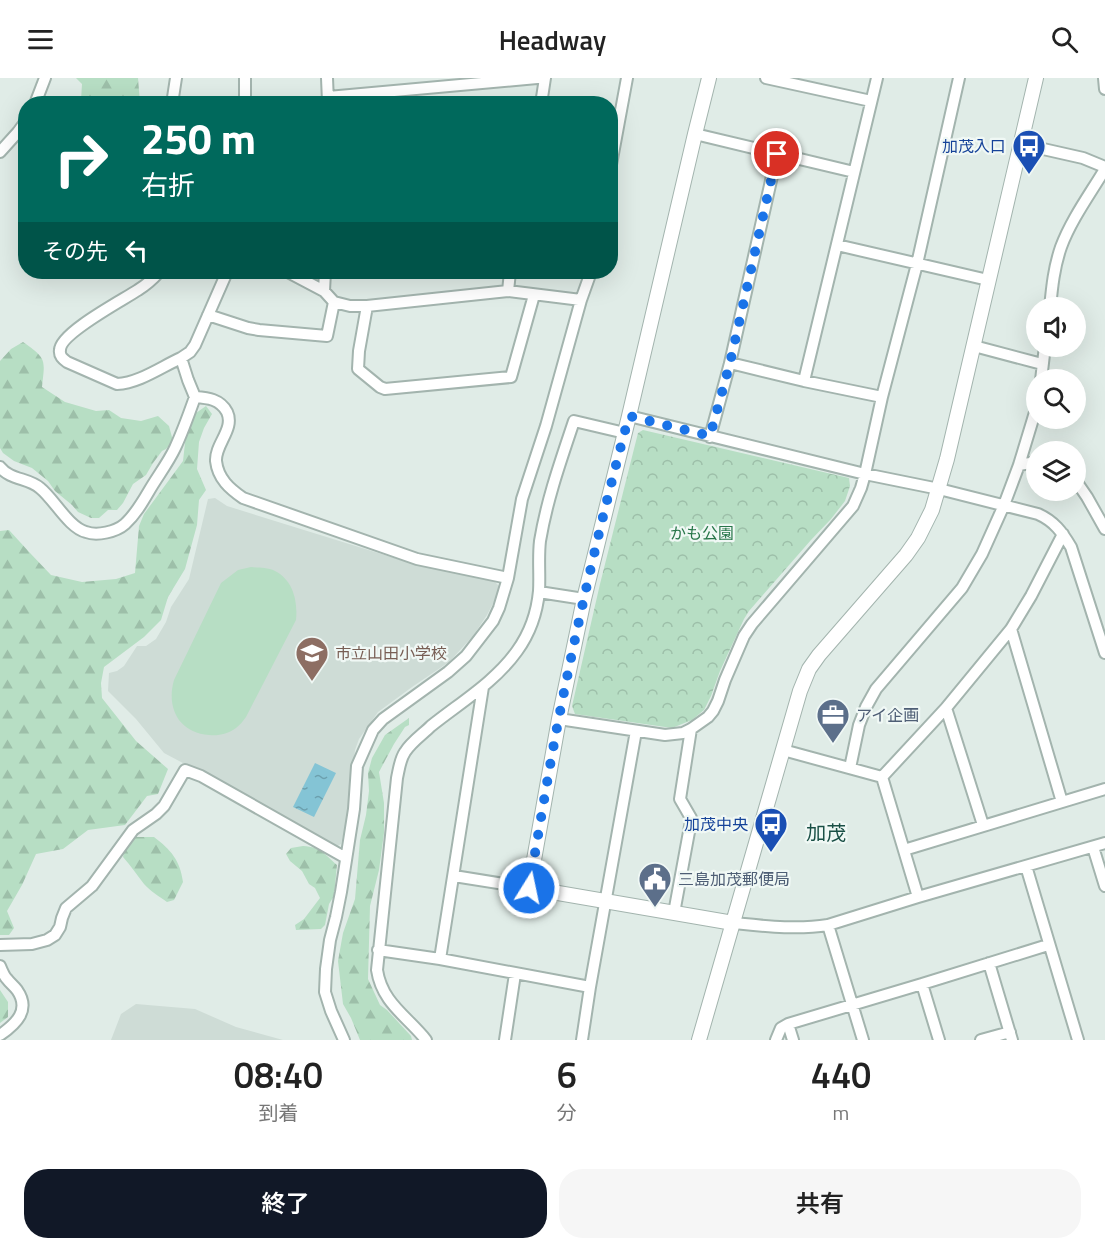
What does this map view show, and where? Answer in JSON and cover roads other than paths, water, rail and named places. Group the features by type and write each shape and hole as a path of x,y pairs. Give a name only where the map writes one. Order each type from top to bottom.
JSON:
{"street":[{"path":"37,96 45,78"},
{"path":"173,96 176,78"},
{"path":"245,78 245,96"},
{"path":"327,78 328,96"},
{"path":"366,96 537,78"},
{"path":"542,96 545,78"},
{"path":"618,127 627,78"},
{"path":"529,888 559,718 584,599 709,78"},
{"path":"766,78 871,101"},
{"path":"804,381 877,78"},
{"path":"559,718 670,735 691,729 708,717 718,701 744,636 752,624 853,506 865,474 882,397 917,264 959,78"},
{"path":"699,1040 800,692 810,669 819,655 906,555 925,525 939,489 1036,78"},
{"path":"1104,78 1105,89"},
{"path":"0,152 18,132"},
{"path":"695,134 854,172"},
{"path":"1021,144 1083,158 1105,168 1062,246 1051,297"},
{"path":"710,436 730,363 777,154"},
{"path":"837,244 988,280"},
{"path":"151,279 138,291 105,310 67,337 59,351 61,356 67,362 117,384 137,380 190,352 224,279"},
{"path":"301,279 324,291 334,302 344,305 367,306 508,291 581,300"},
{"path":"324,291 325,279"},
{"path":"508,291 509,279"},
{"path":"344,1040 325,992 326,969 354,809 357,766 373,730 383,719 448,672 466,656 493,621 508,578 522,499 546,426 588,279"},
{"path":"367,306 358,369 385,389 511,378 534,295"},
{"path":"208,315 259,330 327,336 334,302"},
{"path":"974,346 1042,364"},
{"path":"1042,369 1043,357"},
{"path":"0,467 2,471 12,476 38,486 63,514 85,532 99,534 123,526 135,513 174,450 195,397 181,358"},
{"path":"730,363 882,397"},
{"path":"195,397 217,400 226,409 229,425 216,458 218,470 228,487 243,498 417,559 508,578"},
{"path":"629,416 865,474 939,489 1046,517 1063,534 1071,547 1105,653"},
{"path":"429,1039 400,1014 388,999 379,982 377,970 400,764 405,752 423,733 483,687 516,652 528,633 534,620 539,592 538,559 553,484 574,421 625,433"},
{"path":"850,768 859,725 876,689 962,588 982,554 1004,505 1030,429"},
{"path":"1019,465 1026,464"},
{"path":"1086,494 1105,529"},
{"path":"882,777 946,708 1011,629 1063,534"},
{"path":"539,592 584,599"},
{"path":"1011,629 1062,802"},
{"path":"440,959 483,687"},
{"path":"946,708 983,825"},
{"path":"674,913 691,821 680,799 691,729"},
{"path":"582,1040 636,731"},
{"path":"783,750 882,777"},
{"path":"0,945 32,944 47,940 55,934 60,927 66,908 92,886 134,830 164,806 185,770 201,776 346,858"},
{"path":"882,777 918,897"},
{"path":"904,850 1105,789"},
{"path":"454,876 733,923 802,928 828,925 1105,843"},
{"path":"1093,847 1105,886"},
{"path":"1026,866 1078,1040"},
{"path":"828,925 863,1040"},
{"path":"776,1040 781,1028 788,1024 1048,945"},
{"path":"378,950 590,987"},
{"path":"981,1040 1011,1036 989,963"},
{"path":"0,966 6,978 19,993 22,1010 19,1018 0,1035"},
{"path":"505,1040 515,974"},
{"path":"922,984 939,1040"},
{"path":"788,1024 793,1040"}],"water":[{"path":"315,763 336,773 314,817 293,807"}],"place":[{"name":"加茂入口","path":"1029,175"},
{"name":"市立山田小学校","path":"312,682"},
{"name":"アイ企画","path":"833,744"},
{"name":"加茂中央","path":"771,853"},
{"name":"三島加茂郵便局","path":"655,908"}],"district":[{"name":"加茂","path":"826,833"}],"park label":[{"name":"かも公園","path":"702,533"}]}
